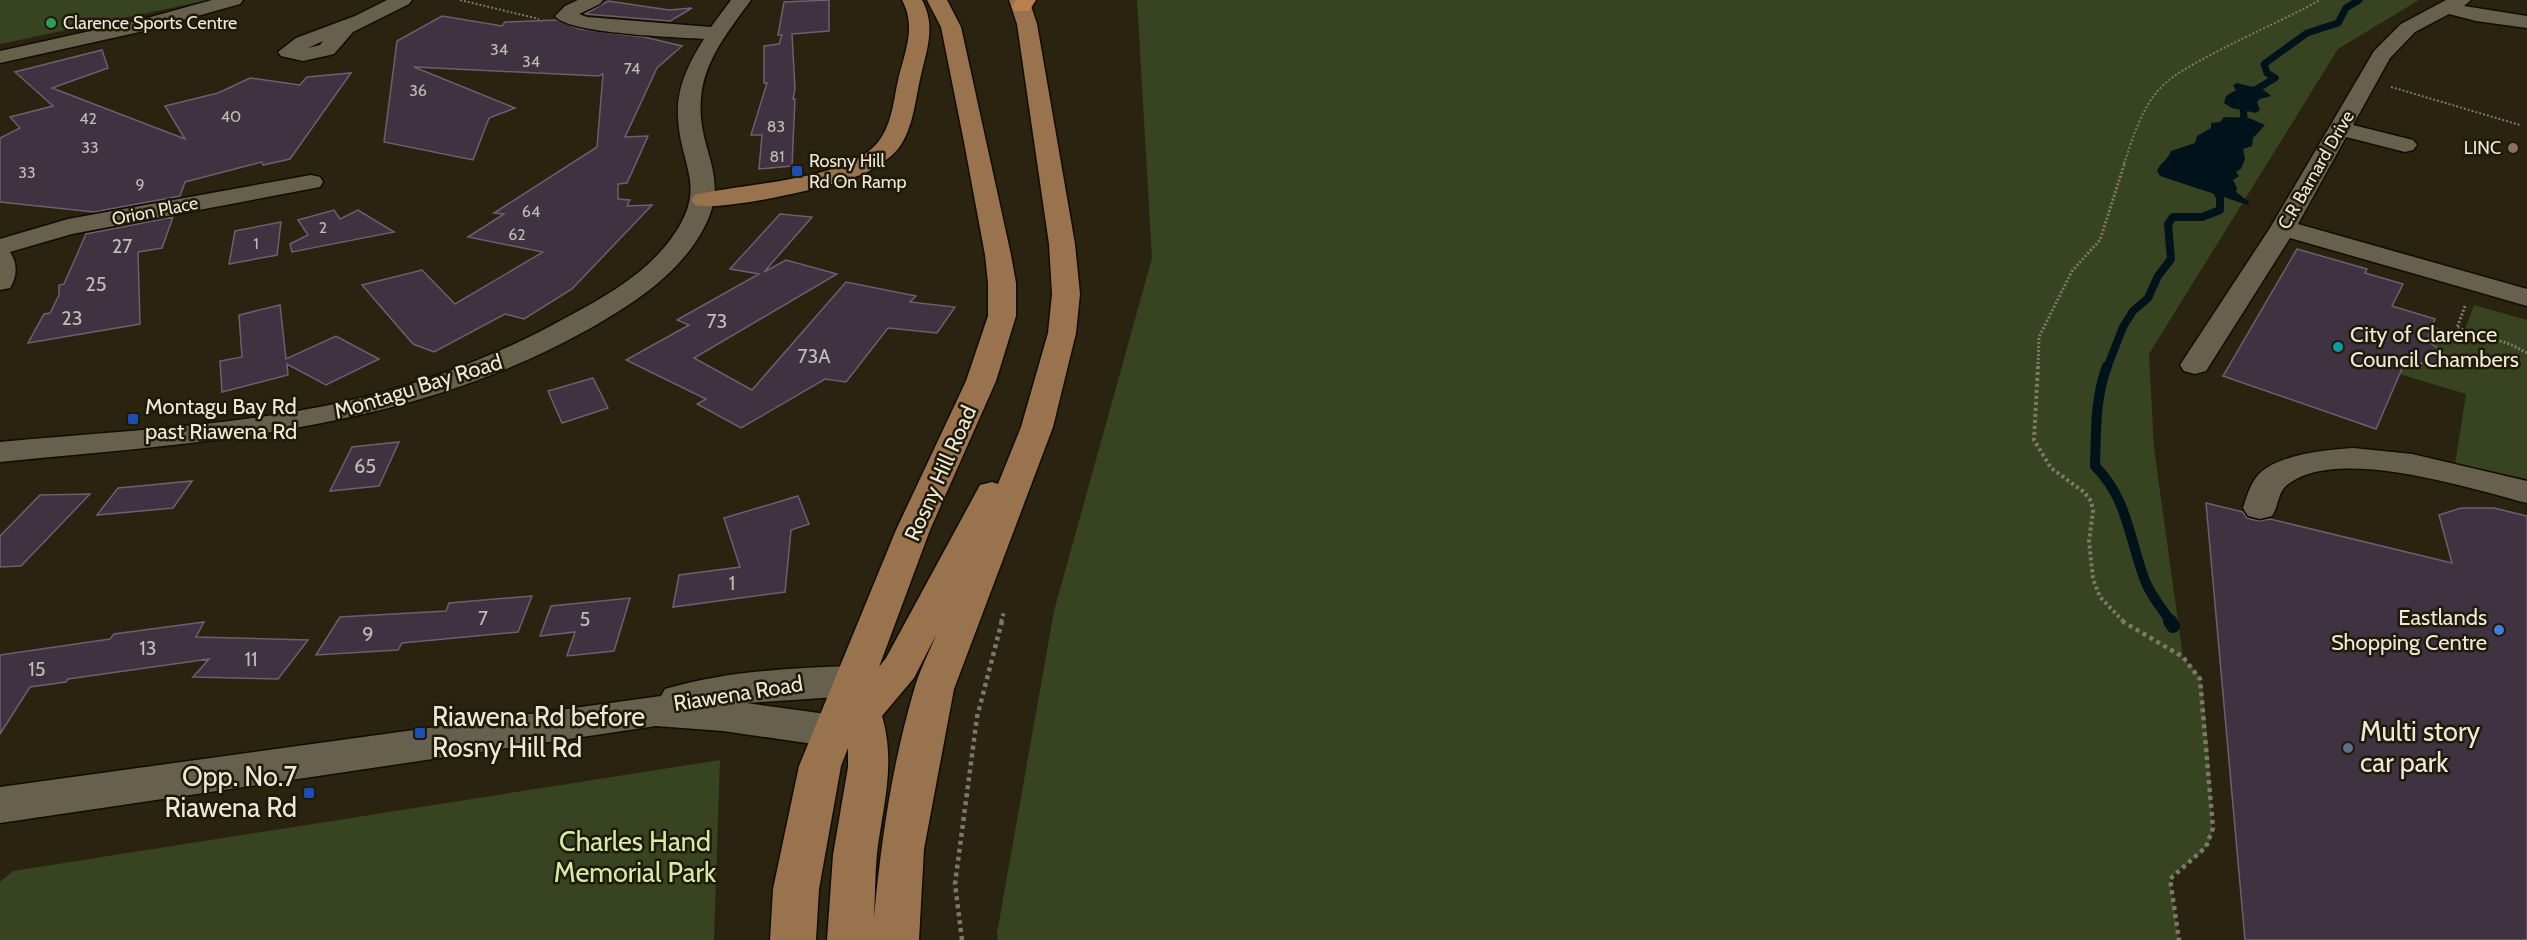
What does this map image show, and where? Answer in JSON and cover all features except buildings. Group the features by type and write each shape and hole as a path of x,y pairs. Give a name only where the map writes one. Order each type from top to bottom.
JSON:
{"main road":[{"path":"704,200 826,178 858,167 883,152 895,135 921,35 920,15 912,0"},
{"name":"Rosny Hill Road","path":"793,940 796,888 817,780 849,708 913,530 981,381 1002,316 1002,284 998,255 976,142 951,27 937,0"},
{"path":"896,940 902,849 914,778 934,689 1032,439 1048,390 1062,333 1066,294 1059,222 1022,2"},
{"path":"850,940 855,855 869,767 868,738 849,708 900,668 986,503 1032,439"}],"street":[{"path":"0,57 144,25 233,0"},
{"path":"362,20 402,0"},
{"path":"593,0 565,16 585,23 718,33"},
{"name":"Montagu Bay Road","path":"0,452 211,430 328,414 429,387 484,368 565,332 627,293 674,251 687,235 704,200 705,177 690,126 690,96 701,62 741,0"},
{"path":"2468,12 2527,22"},
{"name":"C.R Barnard Drive","path":"2195,365 2283,228 2381,55 2408,28 2468,12"},
{"path":"2340,129 2405,145"},
{"name":"Orion Place","path":"0,247 68,227 311,182"},
{"path":"2283,228 2527,298"},
{"path":"0,258 3,275 0,282"},
{"path":"2260,508 2265,490 2272,480 2287,471 2330,458 2354,457 2420,467 2527,492"},
{"name":"Riawena Road","path":"3,807 625,714 715,693 806,682 849,708"},
{"name":"Riawena Road","path":"625,714 695,711 785,726 849,708"}],"path":[{"path":"2180,940 2170,879 2175,872 2205,850 2213,828 2200,678 2183,657 2122,621 2100,597 2093,579 2090,561 2089,541 2093,511 2091,501 2084,492 2051,468 2034,440 2039,337 2072,271 2100,240 2135,131 2156,93 2172,78 2196,63 2250,33 2283,20 2320,0"},
{"path":"2368,80 2520,125"},
{"path":"2474,283 2457,328 2510,344 2527,353"}],"green space":[{"name":"Clarence Sports Centre","path":"0,0 209,0 0,44"},
{"path":"1137,0 2419,0 2338,49 2149,354 2154,448 2183,657 2200,678 2211,786 2212,828 2208,845 2170,880 2179,940 998,940 997,933 1054,611 1152,258"},
{"path":"2474,305 2527,320 2527,479 2455,464 2466,394 2399,374 2403,364 2455,362 2415,331 2420,322 2463,335"},
{"name":"Charles Hand Memorial Park","path":"720,760 714,940 0,940 0,882 13,871"}],"water":[{"path":"2237,83 2259,88 2271,96 2257,102 2260,110 2256,113 2232,108 2224,103 2226,96 2236,90 2233,85"},
{"path":"2224,117 2249,118 2265,125 2253,138 2252,146 2243,149 2245,159 2241,169 2236,172 2239,176 2233,180 2237,188 2236,192 2249,202 2248,205 2160,176 2157,171 2171,151 2195,143 2197,136 2211,128 2211,123 2220,122"}],"waterway":[{"path":"2236,129 2244,117 2242,98 2275,78 2267,73 2264,64 2307,33 2338,23 2346,8 2359,0"},
{"path":"2107,368 2123,327 2133,311 2148,298 2158,276 2171,259 2168,224 2173,217 2202,217 2220,210 2220,197 2213,184"},
{"path":"2107,366 2098,403 2095,466 2106,479 2122,507 2146,583 2171,622"},
{"path":"2170,621 2173,626"}],"place":[{"name":"Clarence Sports Centre","path":"51,23"},
{"name":"LINC","path":"2513,148"},
{"name":"Rosny Hill Rd On Ramp","path":"797,171"},
{"name":"City of Clarence Council Chambers","path":"2338,347"},
{"name":"Montagu Bay Rd past Riawena Rd","path":"133,419"},
{"name":"Eastlands Shopping Centre","path":"2499,630"},
{"name":"Riawena Rd before Rosny Hill Rd","path":"420,733"},
{"name":"Multi story car park","path":"2348,748"},
{"name":"Opp. No.7 Riawena Rd","path":"309,793"}]}
